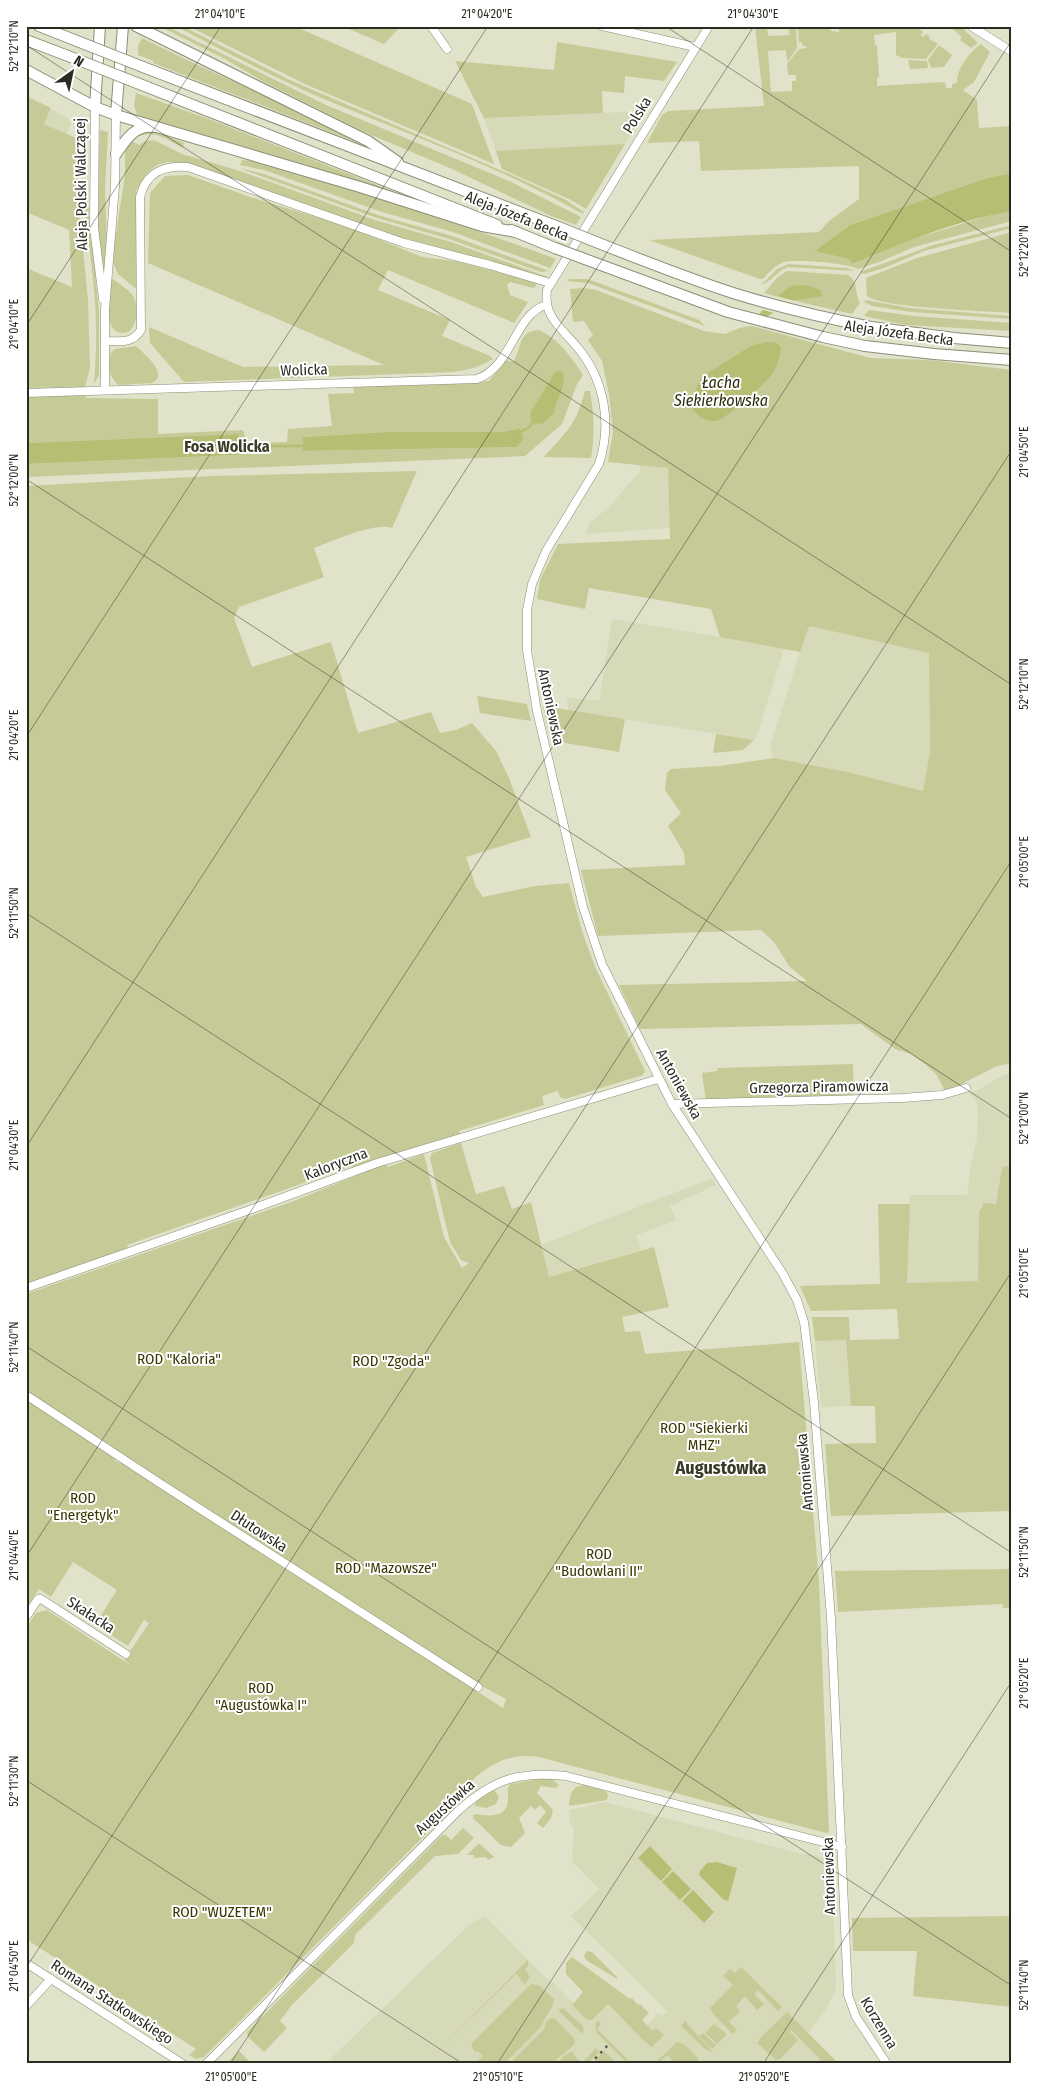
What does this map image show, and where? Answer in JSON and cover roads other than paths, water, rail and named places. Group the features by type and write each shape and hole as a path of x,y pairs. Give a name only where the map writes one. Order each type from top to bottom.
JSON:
{"main road":[{"name":"Aleja Józefa Becka","path":"39,26 666,269 734,293 807,313 871,327 954,338 1012,342"},
{"name":"Aleja Polski Walczącej","path":"95,107 100,26"},
{"path":"116,116 123,26"},
{"path":"136,26 368,140 412,171"},
{"name":"Aleja Józefa Becka","path":"26,40 555,248 728,312 865,346 1012,360"},
{"path":"26,70 95,107 116,116 163,128 360,187 463,221 516,232"},
{"path":"116,154 130,136 141,128 149,126 163,128"}],"street":[{"path":"431,26 446,49"},
{"path":"602,26 695,48"},
{"name":"Polska","path":"550,283 709,26"},
{"path":"971,26 1012,52"},
{"name":"Aleja Polski Walczącej","path":"95,107 94,228 105,310"},
{"name":"Aleja Polski Walczącej","path":"105,390 105,310 116,154 116,116"},
{"path":"106,341 130,341 137,337 141,330 140,197 150,176 156,171 169,166 188,167 404,243 490,265 550,283 546,305"},
{"name":"Wolicka","path":"26,393 477,379 488,375 497,368 531,314 546,305"},
{"name":"Antoniewska","path":"546,305 554,323 578,347 590,364 602,396 606,426 603,448 596,469 546,551 536,572 527,610 528,664 548,758 590,932 614,989 658,1079 672,1104 786,1278 797,1300 804,1322 814,1402 831,1618 848,1995"},
{"name":"Kaloryczna","path":"26,1288 377,1163 658,1079"},
{"name":"Grzegorza Piramowicza","path":"672,1104 902,1098 942,1095 966,1088"},
{"name":"Dłutowska","path":"26,1395 478,1687"},
{"name":"Skałacka","path":"26,1617 40,1599 126,1654"},
{"name":"Augustówka","path":"206,2064 459,1810 483,1790 501,1781 538,1774 566,1776 842,1847"},
{"name":"Romana Statkowskiego","path":"26,1963 183,2064"},
{"path":"26,2006 50,1979"},
{"name":"Korzenna","path":"848,1995 850,2005 856,2017 887,2064"}],"water":[{"path":"1012,173 1012,211 951,226 853,264 848,259 815,251 850,225 987,178"},
{"path":"807,285 820,290 823,296 796,300 752,325 763,310 785,290 794,286"},
{"name":"Łacha Siekierkowska","path":"767,342 777,343 781,348 776,368 762,385 736,408 716,421 703,419 694,411 689,403 700,381 706,374 751,346"},
{"path":"556,371 563,372 564,379 554,413 542,424 532,423 530,413"},
{"path":"520,428 524,438 517,447 303,451 303,437 386,432 502,432"},
{"path":"239,434 240,446 237,455 26,464 26,443"},
{"path":"650,1846 672,1869 661,1881 638,1858"},
{"path":"717,1862 737,1868 728,1901 724,1900 699,1875 707,1863"},
{"path":"673,1871 691,1889 680,1900 662,1882"},
{"path":"693,1890 714,1912 704,1923 682,1901"}],"waterway":[{"path":"519,433 529,427 534,421"},
{"path":"240,446 306,446"}],"railway":[{"path":"590,2064 608,2045"}],"district":[{"name":"Fosa Wolicka","path":"227,446"},
{"name":"Augustówka","path":"721,1468"}],"park label":[{"name":"ROD \"Kaloria\"","path":"179,1359"},
{"name":"ROD \"Zgoda\"","path":"391,1361"},
{"name":"ROD \"Siekierki MHZ\"","path":"704,1436"},
{"name":"ROD \"Energetyk\"","path":"83,1506"},
{"name":"ROD \"Budowlani II\"","path":"599,1562"},
{"name":"ROD \"Mazowsze\"","path":"386,1568"},
{"name":"ROD \"Augustówka I\"","path":"261,1696"},
{"name":"ROD \"WUZETEM\"","path":"222,1912"}]}
